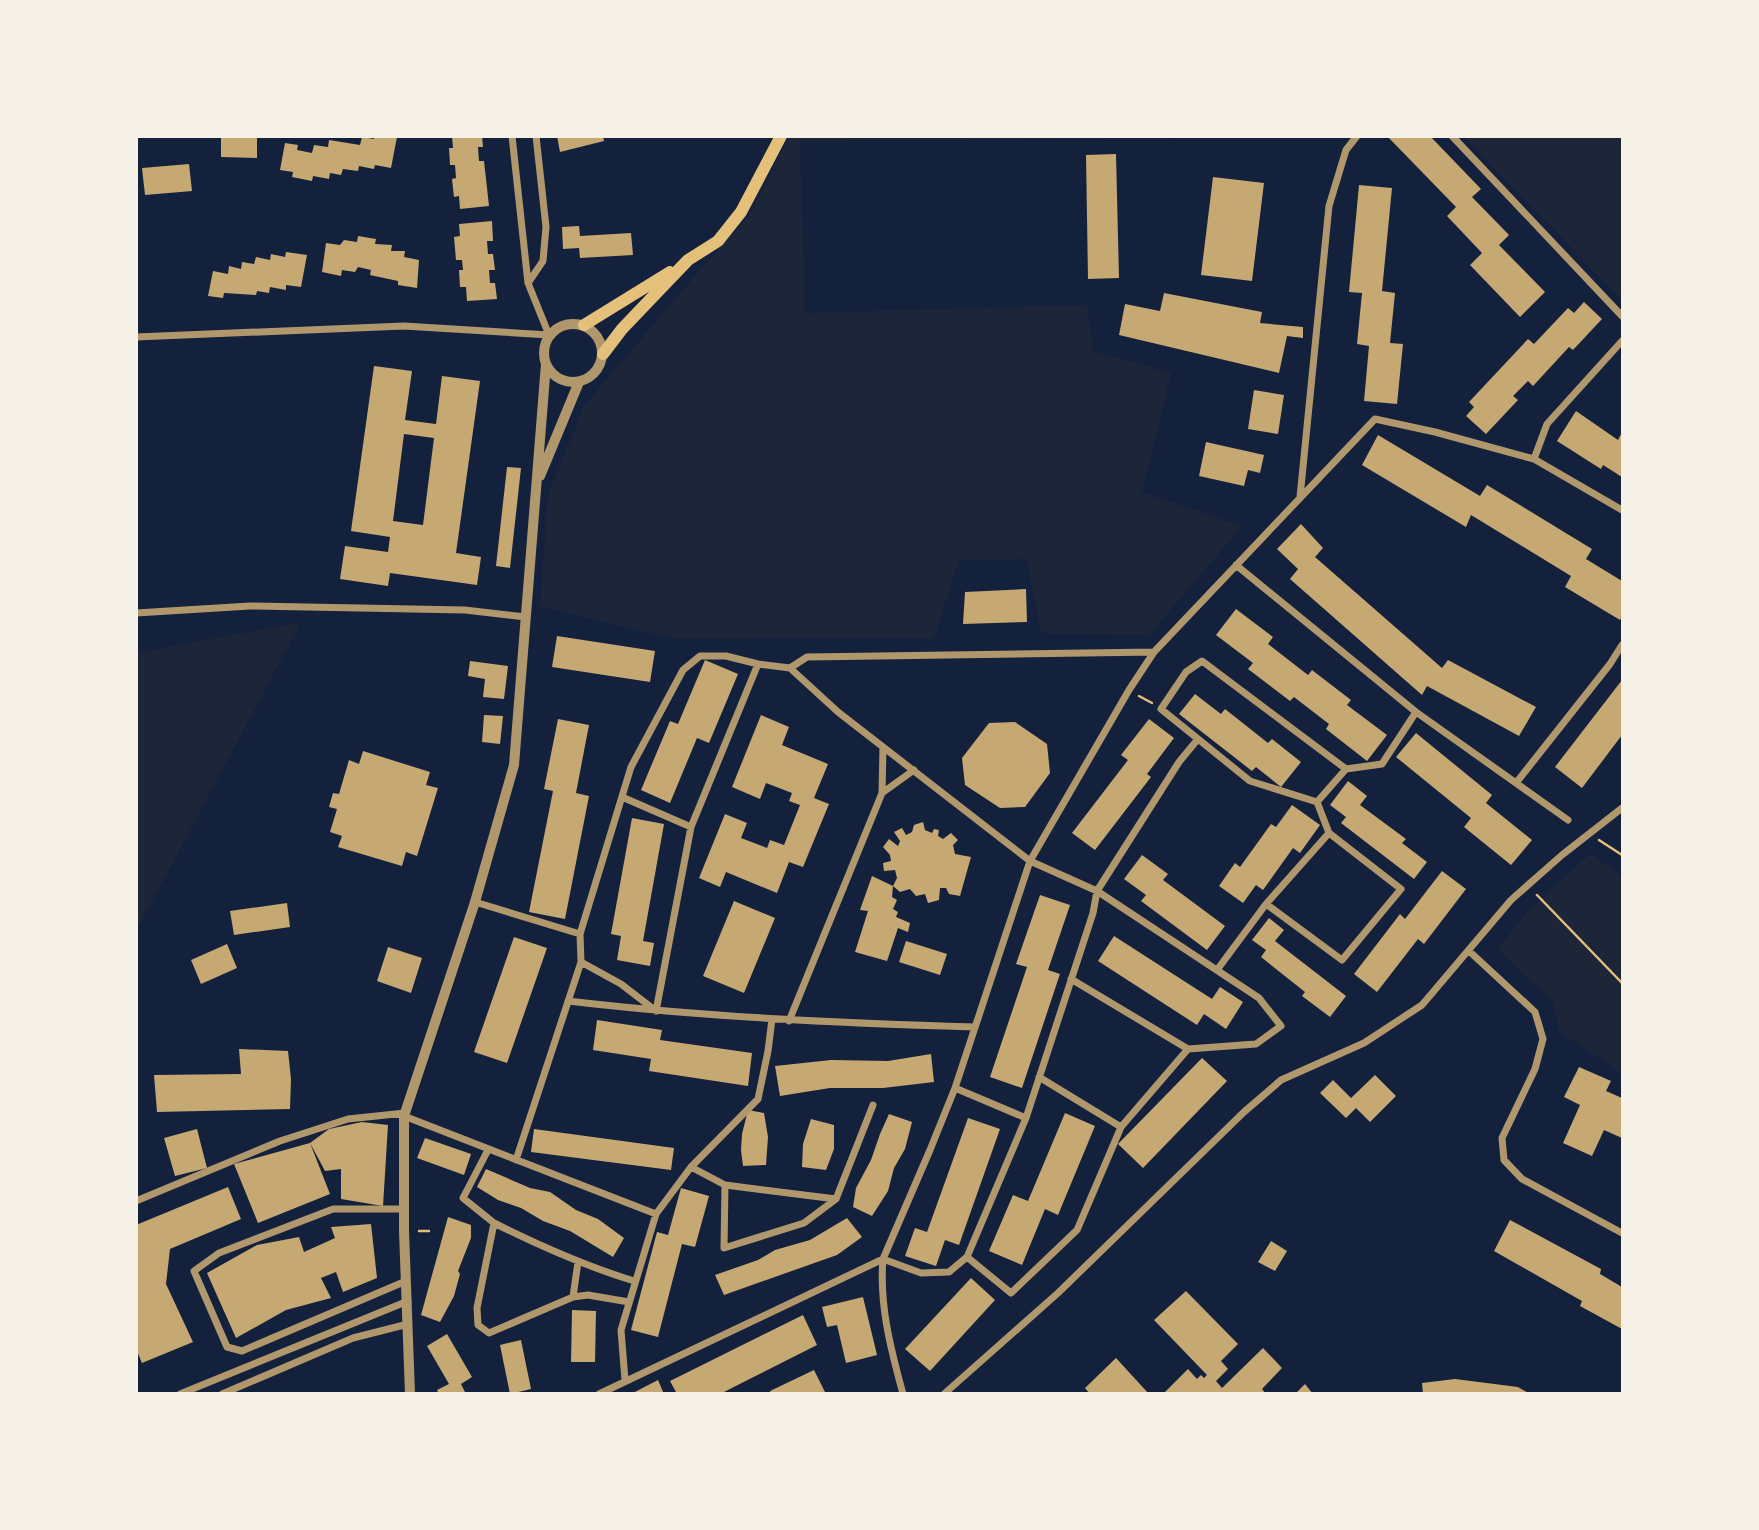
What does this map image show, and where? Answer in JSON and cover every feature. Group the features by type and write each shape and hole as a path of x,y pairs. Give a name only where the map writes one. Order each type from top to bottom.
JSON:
{"main road":[{"path":"584,325 718,241 741,212 781,136"},
{"path":"603,354 688,260"}],"street":[{"path":"512,136 528,283 549,335"},
{"path":"528,283 543,261 546,227 536,136"},
{"path":"1300,498 1329,206 1349,136"},
{"path":"1346,150 1357,136"},
{"path":"1452,136 1622,316"},
{"path":"410,1394 404,1209 405,1114 475,902 514,765 546,364 545,344 549,335 563,325 573,323 584,325 599,339 603,354 600,364 595,373 579,382 559,379 546,364"},
{"path":"136,337 404,326 549,335"},
{"path":"1534,459 1547,424 1622,341"},
{"path":"536,485 579,382"},
{"path":"903,1394 886,1322 881,1277 883,1259 955,1087 1030,861 1129,690 1154,652 1375,419 1534,459 1622,510"},
{"path":"1236,565 1416,712 1568,820"},
{"path":"136,613 250,606 465,610 526,617"},
{"path":"1516,783 1622,645"},
{"path":"790,668 807,657 1154,652"},
{"path":"516,1160 581,962 580,934 631,767 682,670 701,656 726,656 790,668 838,712 1030,861 1097,891 1259,998 1281,1026 1256,1044 1188,1049 1071,979"},
{"path":"1317,802 1250,781 1161,709 1186,672 1202,661 1346,769"},
{"path":"656,1012 691,827 758,664"},
{"path":"1317,802 1346,769 1382,764 1416,712"},
{"path":"599,1394 883,1259 921,1273 949,1272 967,1257 1026,1118 1093,914 1097,891 1179,762 1198,738"},
{"path":"789,1021 882,793 883,747"},
{"path":"882,793 914,770"},
{"path":"622,797 691,827"},
{"path":"1266,904 1342,960 1401,889 1329,833 1317,802"},
{"path":"944,1394 1058,1293 1244,1112 1281,1080 1364,1043 1422,1005 1511,900 1562,855 1622,808"},
{"path":"1217,970 1266,904 1329,833"},
{"path":"475,902 580,934"},
{"path":"1469,951 1535,1012 1543,1039 1535,1069 1502,1138 1504,1160 1521,1179 1622,1233"},
{"path":"581,962 621,984 656,1012"},
{"path":"568,1001 656,1012 789,1021 974,1027"},
{"path":"625,1380 621,1330 656,1214 691,1167 758,1099 772,1019"},
{"path":"967,1257 1011,1293 1077,1230 1121,1127 1188,1049"},
{"path":"1039,1077 1121,1127"},
{"path":"955,1087 1026,1118"},
{"path":"725,1185 724,1248 804,1223 836,1199 873,1105"},
{"path":"136,1201 279,1141 348,1119 405,1114 488,1150 656,1214"},
{"path":"488,1150 463,1198 494,1223 578,1262 634,1282"},
{"path":"691,1167 725,1185 836,1199"},
{"path":"404,1209 334,1209 219,1253 194,1271 227,1347 242,1350 406,1281"},
{"path":"494,1223 477,1308 478,1325 489,1333 573,1297 589,1295 629,1302"},
{"path":"573,1297 578,1262"},
{"path":"180,1394 408,1301"},
{"path":"222,1394 353,1338 408,1324"}],"path":[{"path":"1129,690 1161,709"},
{"path":"1616,851 1622,855"},
{"path":"1543,902 1622,983"}],"shaded area":[{"path":"789,137 1315,137 800,141 805,313 1087,305 1093,351 1171,373 1142,492 1242,526 1149,635 1041,633 1027,559 959,560 934,638 676,639 540,606 548,495 584,406 750,215"},
{"path":"1464,137 1622,137 1622,300"},
{"path":"301,622 145,915 137,929 137,653"},
{"path":"1590,854 1622,876 1622,1073 1560,1032 1552,1001 1498,949 1528,911"}],"building":[{"path":"221,136 257,136 257,158 221,157"},
{"path":"374,136 397,137 391,168 359,166 358,171 343,169 341,175 330,173 329,179 313,176 312,181 292,177 293,172 280,170 285,143 298,145 297,150 312,153 314,145 328,147 329,140 360,145 362,137 374,139"},
{"path":"452,136 482,136 483,147 478,147 479,161 484,161 489,206 460,209 459,196 454,197 452,179 456,178 455,165 450,165 449,148 453,148"},
{"path":"557,136 603,136 604,141 560,152"},
{"path":"1387,136 1430,136 1481,189 1472,197 1509,235 1499,245 1545,292 1520,317 1470,265 1482,253 1447,216 1456,207"},
{"path":"1116,154 1119,278 1088,279 1086,155"},
{"path":"189,164 192,191 145,195 142,168"},
{"path":"1213,177 1264,183 1252,281 1201,275"},
{"path":"1359,185 1392,188 1382,291 1395,293 1390,343 1403,344 1397,404 1364,401 1369,346 1357,344 1362,293 1349,292"},
{"path":"492,221 493,241 487,241 488,254 493,254 495,270 489,270 490,283 495,283 497,299 467,301 466,287 460,287 459,270 463,270 462,260 456,260 454,237 460,236 459,224"},
{"path":"579,226 580,236 631,233 633,255 580,258 579,248 563,249 562,227"},
{"path":"358,236 376,239 375,244 392,245 391,251 405,251 404,257 419,260 417,288 398,285 398,281 370,275 371,270 358,267 355,272 342,270 341,276 322,272 326,243 340,245 344,240 357,242"},
{"path":"286,252 307,255 301,287 286,285 286,290 270,287 269,293 257,291 256,295 224,293 223,298 208,296 213,271 228,274 229,266 241,269 242,262 254,264 256,257 270,260 271,254 285,257"},
{"path":"1164,293 1262,312 1260,323 1303,327 1303,338 1287,336 1279,373 1119,335 1125,304 1160,311"},
{"path":"1584,302 1602,319 1573,350 1569,347 1533,386 1528,381 1513,396 1518,400 1486,434 1466,416 1474,407 1469,402 1528,339 1534,344 1568,308 1574,313"},
{"path":"374,366 412,371 405,420 436,424 442,376 480,381 456,553 481,557 477,585 390,573 388,586 340,579 345,546 388,552 390,537 351,531","holes":["404,434 434,438 423,525 393,521"]},
{"path":"1254,390 1284,395 1278,434 1248,429"},
{"path":"1576,411 1618,440 1622,435 1622,477 1603,465 1601,469 1557,441"},
{"path":"1378,435 1480,496 1487,485 1592,549 1586,559 1622,581 1620,620 1565,587 1571,576 1471,515 1466,527 1362,465"},
{"path":"1206,442 1264,455 1260,473 1248,470 1244,486 1199,476"},
{"path":"507,467 521,468 510,568 496,566"},
{"path":"1301,524 1323,548 1315,557 1442,668 1448,660 1536,707 1519,736 1427,686 1422,695 1290,579 1298,569 1277,549"},
{"path":"1026,589 1027,622 963,624 965,592"},
{"path":"1236,609 1273,637 1268,644 1308,675 1312,670 1351,700 1347,705 1387,735 1367,761 1326,729 1329,724 1294,697 1290,701 1248,669 1253,663 1216,635"},
{"path":"557,636 655,651 650,682 552,667"},
{"path":"705,660 738,674 709,743 697,738 670,803 641,790 670,721 678,724"},
{"path":"470,661 508,666 504,699 483,697 485,679 468,676"},
{"path":"1622,680 1622,735 1582,788 1555,767"},
{"path":"1195,694 1221,714 1225,709 1268,743 1272,739 1301,762 1281,787 1256,767 1252,771 1179,714"},
{"path":"484,715 503,716 500,744 482,742"},
{"path":"761,715 789,727 782,745 828,764 814,798 829,804 803,867 789,862 777,893 726,872 720,887 699,878 725,814 747,823 741,838 767,848 770,840 784,845 800,805 789,801 792,793 766,783 760,799 732,787"},
{"path":"558,719 589,725 576,793 589,796 565,919 529,912 553,791 544,789"},
{"path":"1149,719 1174,738 1147,774 1151,777 1095,850 1072,833 1128,760 1121,755"},
{"path":"1015,722 1047,744 1050,773 1025,807 1000,808 965,785 962,758 989,723"},
{"path":"1416,733 1492,795 1486,803 1532,840 1511,865 1464,827 1471,818 1396,757"},
{"path":"363,751 430,772 426,785 438,788 417,856 406,852 402,866 338,847 342,836 330,832 337,809 329,807 333,793 339,794 349,760 359,764"},
{"path":"1348,781 1367,796 1360,805 1406,839 1402,843 1427,862 1414,879 1341,823 1346,817 1330,805"},
{"path":"1292,805 1320,825 1300,853 1293,848 1263,890 1256,885 1243,903 1219,886 1235,863 1240,867 1271,824 1276,827"},
{"path":"632,818 664,824 643,941 654,943 650,966 617,960 621,936 611,934"},
{"path":"923,822 925,830 932,833 934,829 939,830 938,836 943,839 951,833 958,840 953,845 955,854 971,857 960,896 949,894 946,888 940,888 939,900 928,903 925,894 916,896 910,889 900,892 893,886 897,878 895,870 884,871 883,863 891,861 890,855 883,847 889,839 898,846 900,841 894,832 902,828 906,835 912,832 914,825"},
{"path":"1142,855 1168,874 1163,880 1225,926 1207,950 1141,901 1146,895 1124,879"},
{"path":"1442,871 1466,889 1424,944 1418,939 1377,992 1354,974 1400,914 1405,919"},
{"path":"872,876 893,886 892,897 897,900 893,909 898,912 896,917 910,923 908,932 898,928 887,961 855,952 868,911 860,910"},
{"path":"1040,895 1070,905 1048,970 1060,974 1022,1088 990,1077 1027,967 1016,964"},
{"path":"734,901 775,918 744,993 703,976"},
{"path":"287,903 290,927 234,935 230,911"},
{"path":"1269,918 1284,930 1275,941 1346,996 1330,1017 1302,996 1305,992 1261,957 1266,950 1252,940"},
{"path":"1114,936 1212,999 1220,987 1243,1002 1226,1029 1204,1014 1197,1025 1098,961"},
{"path":"514,937 547,948 507,1063 474,1052"},
{"path":"906,941 947,954 940,975 899,962"},
{"path":"227,944 237,968 201,984 191,960"},
{"path":"388,947 422,958 411,993 377,981"},
{"path":"597,1020 662,1030 660,1040 752,1053 748,1086 649,1071 651,1059 593,1050"},
{"path":"239,1049 288,1051 290,1109 157,1112 154,1075 241,1074"},
{"path":"931,1054 934,1082 883,1088 830,1088 780,1096 775,1066 831,1060 888,1061"},
{"path":"1202,1058 1227,1081 1143,1168 1118,1144"},
{"path":"1579,1067 1611,1081 1606,1091 1622,1098 1622,1138 1604,1130 1592,1156 1563,1143 1580,1105 1564,1097"},
{"path":"1375,1075 1396,1096 1370,1122 1356,1108 1346,1118 1320,1093 1333,1080 1351,1098"},
{"path":"748,1110 764,1113 768,1137 766,1165 743,1166 742,1134"},
{"path":"1065,1113 1095,1126 1058,1215 1045,1209 1022,1265 989,1251 1013,1195 1028,1201"},
{"path":"889,1114 912,1122 905,1149 894,1168 888,1191 872,1216 853,1207 856,1188 871,1160"},
{"path":"968,1118 1000,1129 959,1245 945,1240 936,1266 905,1256 915,1228 927,1232"},
{"path":"811,1119 834,1125 834,1149 826,1170 802,1167 803,1144"},
{"path":"362,1122 388,1125 383,1206 341,1199 341,1169 325,1171 310,1143 329,1129"},
{"path":"197,1129 207,1168 175,1176 164,1138"},
{"path":"534,1129 674,1148 671,1170 531,1152"},
{"path":"425,1138 471,1154 464,1175 417,1158"},
{"path":"310,1143 330,1194 258,1223 234,1164"},
{"path":"486,1169 530,1188 550,1192 576,1210 598,1219 624,1238 613,1257 570,1231 498,1200 477,1187"},
{"path":"228,1187 241,1219 170,1249 166,1284 193,1342 142,1363 136,1349 136,1225"},
{"path":"681,1188 709,1196 695,1247 682,1244 658,1337 631,1330 657,1232 668,1235"},
{"path":"448,1217 471,1225 471,1238 458,1271 460,1274 454,1296 440,1322 421,1315"},
{"path":"847,1218 862,1237 837,1255 724,1295 715,1275 758,1260 775,1250 810,1240"},
{"path":"1510,1220 1601,1269 1600,1274 1622,1287 1622,1329 1580,1306 1582,1301 1494,1251"},
{"path":"371,1224 377,1278 343,1292 336,1272 321,1278 331,1298 286,1310 236,1338 207,1273 257,1245 299,1237 304,1252 335,1238 331,1227"},
{"path":"1271,1241 1287,1251 1275,1271 1258,1262"},
{"path":"971,1278 995,1300 930,1371 905,1349"},
{"path":"1186,1291 1238,1344 1221,1361 1228,1369 1216,1381 1222,1388 1263,1348 1282,1368 1262,1389 1266,1394 1163,1394 1188,1369 1197,1379 1201,1375 1204,1378 1207,1375 1154,1320"},
{"path":"863,1297 877,1355 846,1363 837,1325 827,1327 822,1307"},
{"path":"572,1310 596,1311 595,1362 571,1362"},
{"path":"803,1315 817,1345 720,1394 677,1394 670,1381"},
{"path":"447,1334 472,1377 461,1384 466,1394 439,1394 437,1390 449,1384 427,1346"},
{"path":"521,1340 531,1389 510,1394 500,1345"},
{"path":"1116,1358 1149,1394 1090,1394 1085,1388"},
{"path":"814,1370 826,1394 771,1394 770,1391"},
{"path":"1455,1379 1518,1387 1530,1394 1423,1394 1422,1383"},
{"path":"658,1380 664,1394 631,1394"},
{"path":"1305,1384 1313,1394 1295,1394"}]}
